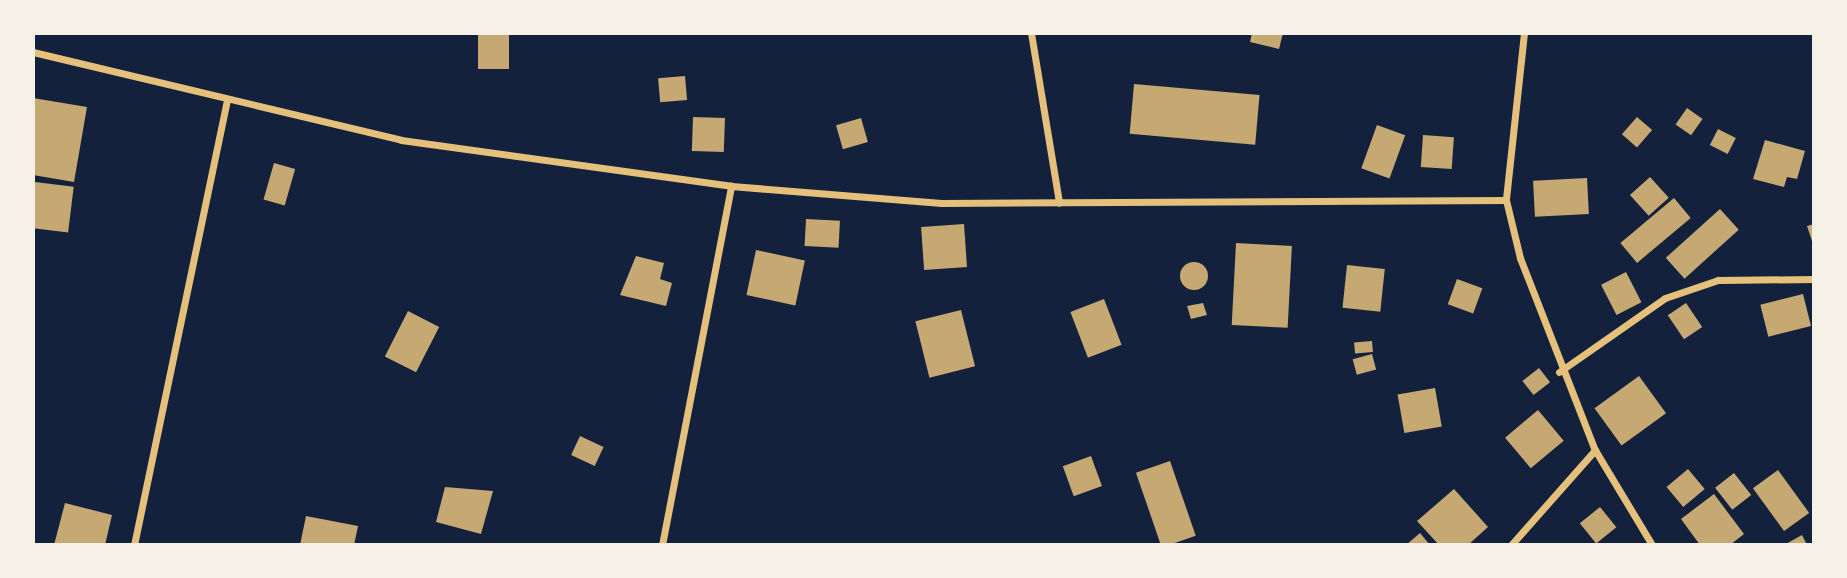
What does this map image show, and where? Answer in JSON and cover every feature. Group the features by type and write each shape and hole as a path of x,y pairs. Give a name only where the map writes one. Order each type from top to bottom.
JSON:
{"street":[{"path":"1031,33 1059,203"},
{"path":"1524,33 1506,200 1559,372 1595,450 1652,545"},
{"path":"33,52 401,140 731,187 941,204 1506,200"},
{"path":"134,545 227,100"},
{"path":"662,545 731,187"},
{"path":"1559,372 1665,299 1718,280 1814,278"},
{"path":"1511,545 1595,450"}],"building":[{"path":"1252,33 1283,33 1279,49 1250,42"},
{"path":"478,34 509,34 509,69 478,69"},
{"path":"685,76 687,100 660,102 658,78"},
{"path":"1134,84 1260,95 1255,145 1130,134"},
{"path":"33,98 87,107 74,182 33,175"},
{"path":"1687,108 1703,119 1691,135 1676,124"},
{"path":"693,117 725,118 724,152 692,151"},
{"path":"1637,117 1652,130 1637,147 1622,134"},
{"path":"861,118 868,142 843,149 836,125"},
{"path":"1377,125 1405,135 1389,178 1361,168"},
{"path":"1718,129 1736,138 1728,154 1710,145"},
{"path":"1423,135 1454,137 1452,169 1421,167"},
{"path":"1765,140 1805,151 1797,179 1787,177 1784,187 1753,179"},
{"path":"274,163 295,169 285,206 264,200"},
{"path":"1650,177 1669,198 1649,216 1630,195"},
{"path":"1587,178 1589,214 1535,217 1533,181"},
{"path":"35,182 74,187 68,232 33,228"},
{"path":"1674,198 1691,218 1637,263 1620,243"},
{"path":"1720,209 1739,230 1684,279 1666,258"},
{"path":"806,219 840,221 839,248 805,246"},
{"path":"964,224 967,267 924,270 921,227"},
{"path":"1814,224 1814,244 1813,244 1807,226"},
{"path":"1236,243 1292,246 1288,328 1232,325"},
{"path":"756,250 805,260 795,305 746,295"},
{"path":"636,256 664,263 660,279 672,283 666,306 620,295"},
{"path":"1194,262 1204,266 1208,276 1204,286 1194,290 1184,286 1180,276 1184,266"},
{"path":"1347,265 1385,269 1380,312 1343,308"},
{"path":"1626,272 1641,302 1616,315 1601,285"},
{"path":"1457,279 1482,288 1473,314 1448,304"},
{"path":"1803,294 1811,326 1768,337 1760,305"},
{"path":"1104,299 1122,345 1088,358 1070,312"},
{"path":"1203,303 1207,315 1191,319 1187,306"},
{"path":"1686,303 1702,327 1684,339 1668,315"},
{"path":"961,310 975,366 929,378 915,321"},
{"path":"408,311 439,327 416,372 385,356"},
{"path":"1372,341 1373,352 1355,354 1354,343"},
{"path":"1372,354 1376,369 1357,375 1353,359"},
{"path":"1539,368 1550,382 1534,395 1522,381"},
{"path":"1639,376 1666,413 1622,446 1595,408"},
{"path":"1435,388 1442,426 1404,433 1398,395"},
{"path":"1538,410 1564,441 1531,468 1505,438"},
{"path":"580,436 604,447 595,466 571,455"},
{"path":"1091,456 1102,486 1074,496 1063,466"},
{"path":"1170,461 1196,536 1161,545 1136,473"},
{"path":"1688,469 1705,489 1683,507 1667,487"},
{"path":"1778,470 1809,513 1784,531 1753,488"},
{"path":"1734,473 1751,495 1732,510 1715,488"},
{"path":"445,487 493,491 481,534 436,522"},
{"path":"1454,489 1488,527 1468,545 1439,545 1417,521"},
{"path":"1714,494 1744,534 1730,545 1700,545 1681,519"},
{"path":"65,503 112,515 105,545 54,545"},
{"path":"1600,507 1616,527 1596,544 1580,523"},
{"path":"306,516 358,526 354,545 300,545"},
{"path":"1420,533 1430,545 1406,545"},
{"path":"1802,535 1807,545 1784,545"}]}
